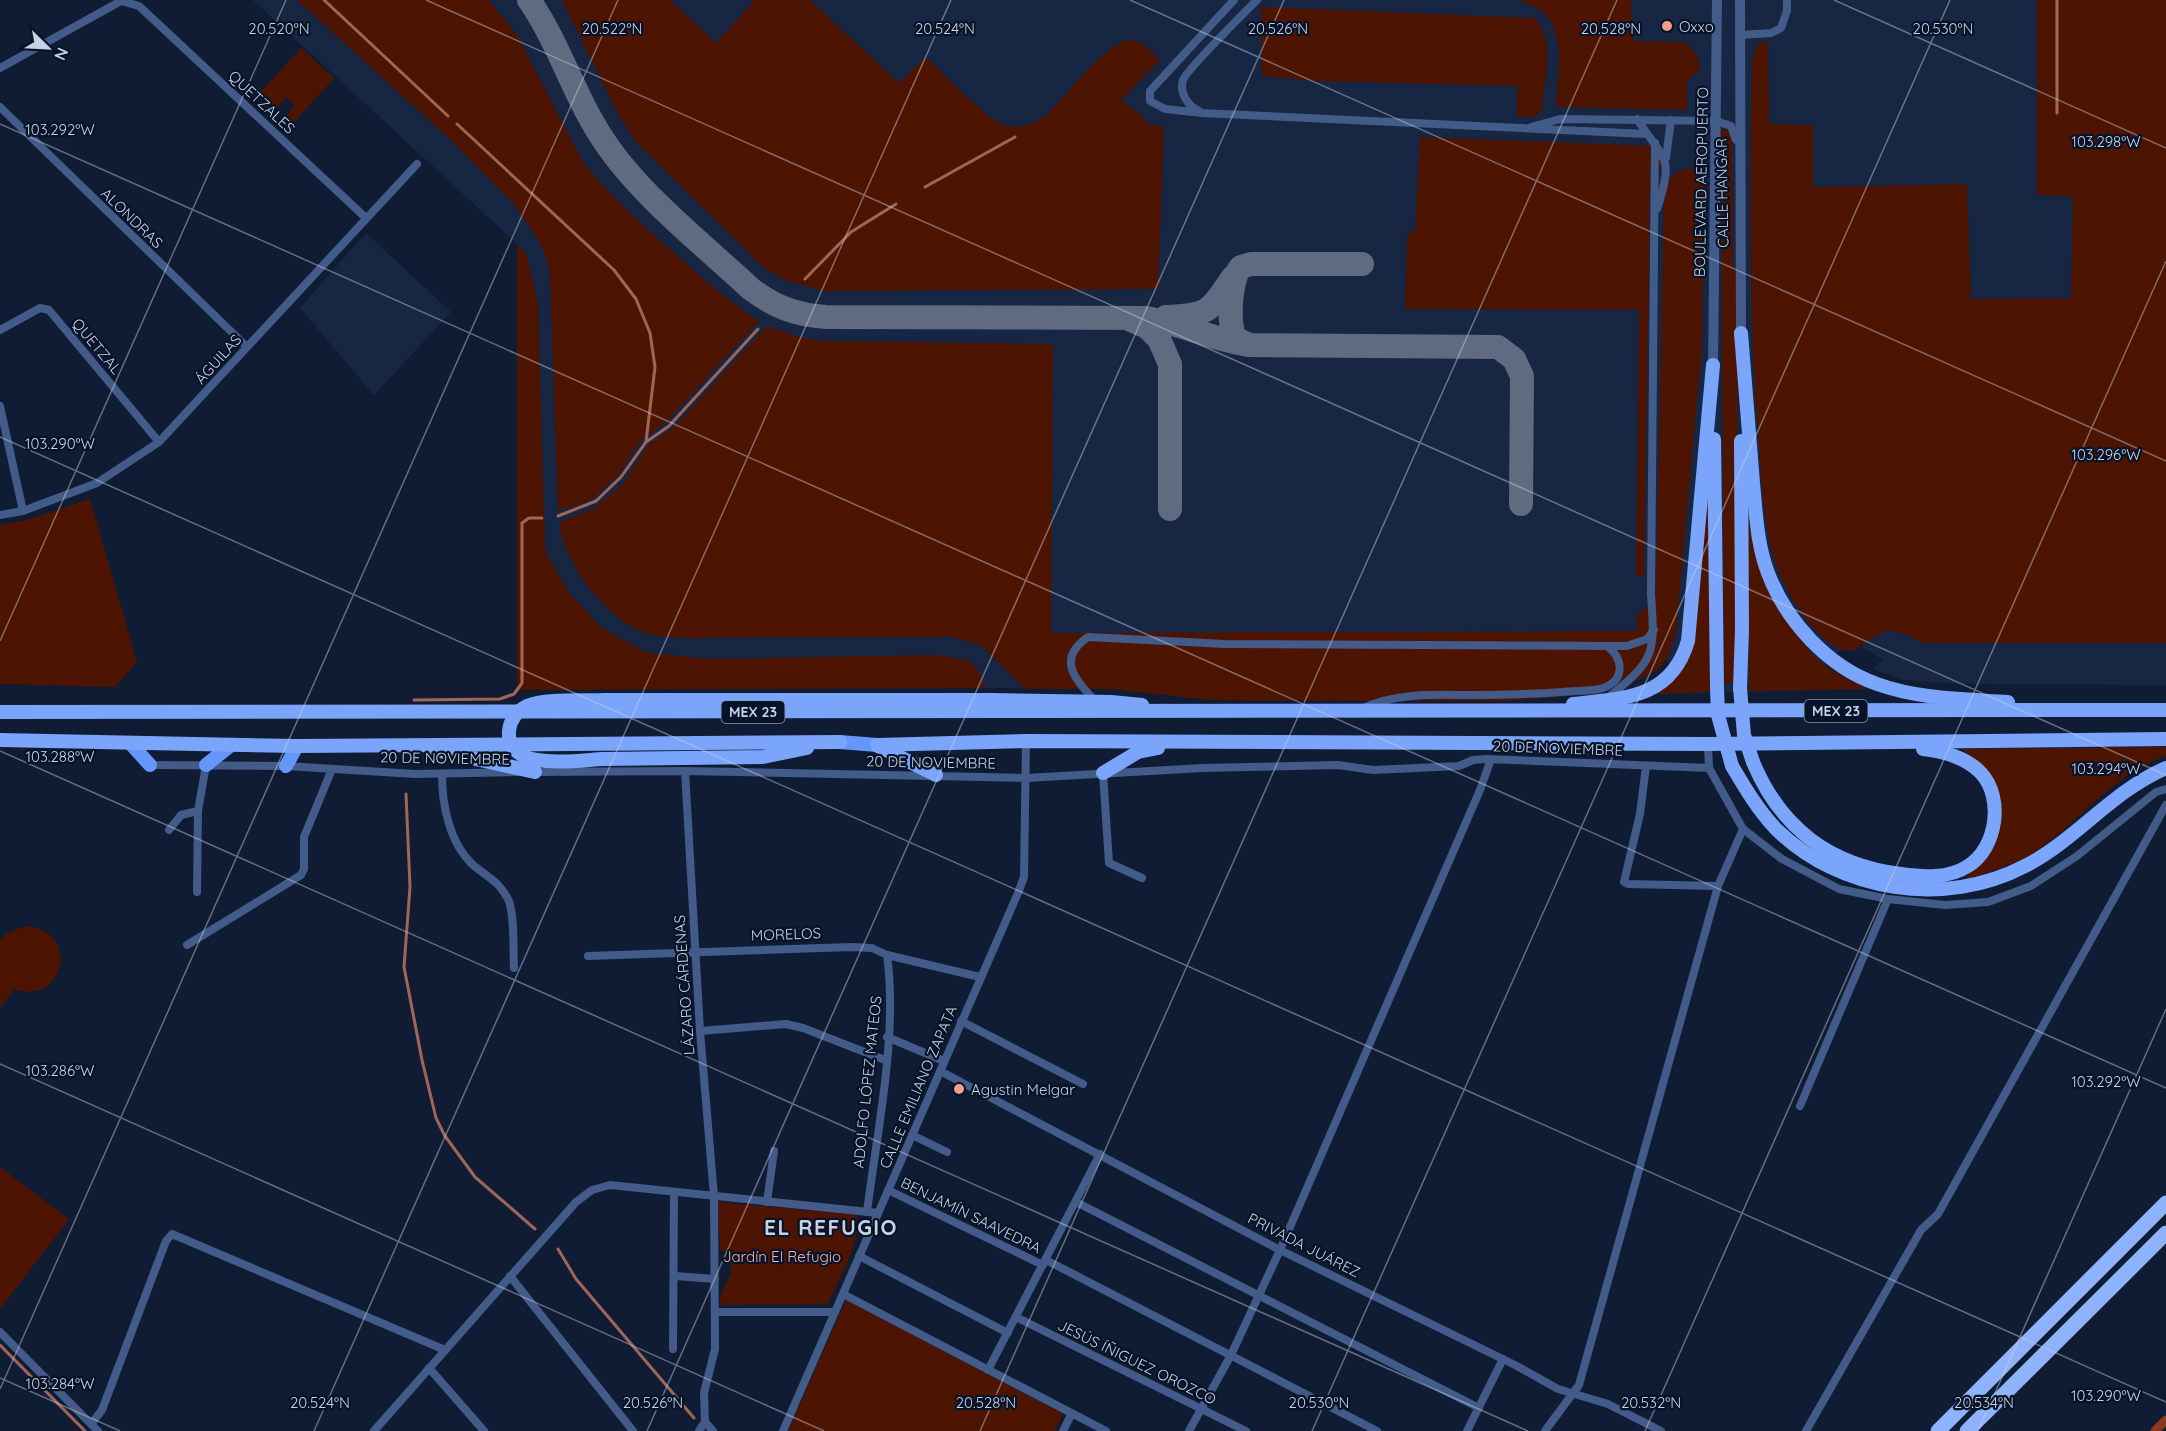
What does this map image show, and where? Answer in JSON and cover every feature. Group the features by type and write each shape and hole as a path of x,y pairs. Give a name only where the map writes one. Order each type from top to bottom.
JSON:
{"highway":[{"path":"1741,333 1742,629 1740,688 1744,735 1753,762 1765,788 1789,821 1814,843 1841,859 1876,871 1919,876 1946,875 1969,866 1988,844 1993,823 1994,800 1981,773 1956,757 1933,750 1876,743"},
{"path":"1741,333 1758,531 1767,572 1779,598 1815,646 1852,673 1902,692 2114,710"},
{"path":"1713,365 1718,715 1732,766 1747,792 1771,823 1797,847 1817,859 1867,881 1895,887 1935,890 1977,884 2025,866 2054,848 2120,795 2166,768"},
{"path":"1507,711 1604,700 1650,690 1676,670 1684,656 1688,641 1713,365"},
{"path":"840,742 763,757 540,761 529,759 513,748 509,731 516,714 527,706 539,703 605,700 1095,701 1207,713"},
{"name":"MEX 23","path":"0,712 1207,713 2166,710"},
{"name":"MEX 23","path":"877,745 1026,741 1708,744 2166,739"},
{"name":"MEX 23","path":"0,740 297,746 406,743 840,742"},
{"path":"406,743 534,772"},
{"path":"1103,773 1138,752 1187,743"},
{"path":"877,745 936,775"},
{"path":"1938,1431 2166,1203"},
{"path":"1968,1431 2166,1233"}],"main road":[{"name":"MEX 23","path":"840,742 877,745"},
{"path":"131,744 150,765"},
{"path":"206,765 213,757 231,745"},
{"path":"286,766 297,746"}],"street":[{"path":"1234,0 1150,91 1150,101 1165,109 1202,113 1647,134"},
{"path":"1202,113 1194,109 1184,95 1185,77 1257,0"},
{"name":"BOULEVARD AEROPUERTO","path":"1713,365 1717,0"},
{"path":"1740,0 1741,333"},
{"path":"1740,35 1771,33 1781,28 1787,11 1787,0"},
{"name":"QUETZALES","path":"0,68 121,1 139,6 366,218"},
{"name":"ALONDRAS","path":"0,106 247,347"},
{"path":"1528,128 1552,119 1716,121"},
{"path":"1637,119 1665,158"},
{"path":"1654,218 1665,177 1665,158 1671,120"},
{"name":"CALLE HANGAR","path":"1716,121 1731,126 1736,134 1737,260 1740,275"},
{"path":"1604,700 1635,676 1649,659 1654,630 1651,592 1655,143"},
{"name":"ÁGUILAS","path":"0,515 23,512 97,483 159,442 417,164"},
{"name":"QUETZAL","path":"0,330 40,308 49,310 159,442"},
{"path":"0,406 23,512"},
{"path":"1095,701 1074,678 1070,661 1076,646 1088,638 1225,644 1606,646 1639,643 1647,639 1654,630"},
{"path":"1354,712 1376,702 1396,697 1536,694 1600,688 1613,681 1621,661 1616,653 1606,646"},
{"name":"CALLE EMILIANO ZAPATA","path":"783,1431 1024,877 1026,741"},
{"path":"1708,744 1709,768 1743,830 1782,859 1818,880 1839,889 1888,899 1967,905 2008,895 2031,886 2077,856 2140,804 2166,789"},
{"path":"1189,1431 1231,1354 1280,1250 1480,790 1491,759"},
{"name":"20 DE NOVIEMBRE","path":"150,765 286,766 442,774 685,771 1026,778 1338,765 1373,770 1459,766 1473,760 1491,759 1709,768"},
{"path":"197,892 198,811 206,765"},
{"path":"1646,766 1640,814 1624,882 1628,884 1718,886"},
{"path":"187,945 301,875 304,837 332,769"},
{"name":"LÁZARO CÁRDENAS","path":"685,771 694,951 714,1196 715,1349 704,1393 705,1422"},
{"path":"1103,773 1109,862 1142,878"},
{"path":"442,774 442,798 453,835 471,863 495,880 509,902 514,968"},
{"path":"1806,1431 1921,1230 1938,1214 2166,805"},
{"path":"169,830 181,815 198,811"},
{"path":"1545,1431 1579,1385 1718,886 1743,830"},
{"path":"1800,1106 1888,899"},
{"name":"MORELOS","path":"588,956 819,946 872,948 886,955 980,977"},
{"name":"ADOLFO LÓPEZ MATEOS","path":"867,1212 887,1037 890,982 886,955"},
{"path":"961,1021 1083,1084"},
{"path":"700,1030 786,1024 803,1028 885,1060"},
{"path":"887,1037 944,1061"},
{"name":"PRIVADA JUÁREZ","path":"939,1071 1280,1250 1573,1395 1608,1404 1661,1431"},
{"path":"912,1135 947,1152"},
{"path":"767,1202 774,1150"},
{"path":"988,1370 1100,1155"},
{"path":"374,1431 576,1202 591,1190 610,1185 878,1213"},
{"name":"BENJAMÍN SAAVEDRA","path":"888,1190 1044,1262 1231,1354 1377,1431"},
{"path":"673,1350 674,1192"},
{"path":"1076,1202 1479,1408"},
{"path":"91,1424 102,1410 166,1241 172,1234 445,1350"},
{"path":"859,1256 1008,1333"},
{"path":"510,1276 633,1431"},
{"path":"675,1276 715,1279"},
{"path":"843,1294 1106,1431"},
{"path":"715,1312 835,1312"},
{"name":"JESÚS ÍÑIGUEZ OROZCO","path":"1016,1317 1246,1431"},
{"path":"0,1332 98,1431"},
{"path":"1467,1431 1503,1359"},
{"path":"429,1368 484,1431"},
{"path":"1064,1431 1072,1413"},
{"path":"699,1431 705,1422 713,1431"}],"shaded area":[{"path":"253,0 2166,0 2166,685 1955,684 1904,680 1872,669 1883,660 1861,646 1854,651 1840,650 1826,666 1867,689 1654,694 1679,675 1667,660 1644,678 1579,695 1505,701 1209,700 1111,689 855,687 517,690 517,244"},
{"path":"366,233 451,312 374,395 300,308"}],"green space":[{"path":"297,0 489,0 517,35 583,162 593,174 626,209 693,270 759,321 666,422 642,439 618,475 593,498 577,506 558,510 550,276 546,256 536,236 513,203 455,144"},
{"path":"562,0 670,0 716,43 755,0 810,0 899,83 926,57 986,114 1004,125 1016,127 1032,123 1047,115 1086,72 1110,50 1130,40 1139,42 1160,60 1121,100 1146,119 1147,125 1164,126 1158,289 824,291 784,280 761,265 636,142 618,114"},
{"path":"1519,0 1631,0 1633,41 1686,42 1698,57 1700,70 1687,81 1687,110 1556,107 1559,55 1554,30 1549,19 1540,10"},
{"path":"2037,0 2166,0 2166,643 1925,643 1891,631 1877,635 1852,650 1838,648 1817,632 1792,598 1775,561 1765,513 1761,480 1751,290 1752,57 1759,43 1768,41 1769,124 1813,125 1813,187 1967,184 1971,299 2071,298 2073,196 2037,195"},
{"path":"1261,7 1534,18 1541,27 1547,49 1542,110 1535,117 1516,116 1518,86 1314,81 1262,76"},
{"path":"301,48 334,78 287,130 280,123 295,105 286,97 270,115 263,108 267,103 259,94"},
{"path":"1721,129 1726,129 1732,137 1733,265 1738,278 1737,683 1724,683"},
{"path":"1420,137 1660,146 1663,166 1654,177 1650,191 1644,575 1636,577 1639,310 1405,309 1407,240 1408,233 1415,233"},
{"path":"1691,168 1702,171 1705,178 1702,345 1676,632 1667,659 1657,670 1643,678 1579,695 1505,701 1209,700 1111,689 1025,689 981,645 950,637 687,638 649,634 634,628 604,605 578,572 562,537 560,522 595,508 625,482 648,445 672,429 767,326 800,337 825,341 1053,344 1051,633 1637,631 1637,613 1650,606 1656,591 1664,197 1672,177 1680,171"},
{"path":"517,244 527,256 538,303 545,551 569,593 601,627 645,652 706,659 935,655 969,660 980,673 984,688 517,690"},
{"path":"1712,450 1712,692 1654,694 1679,674 1686,662"},
{"path":"90,499 137,662 115,687 0,684 0,525 27,520"},
{"path":"1749,501 1776,590 1796,633 1826,666 1867,689 1749,691"},
{"path":"2166,747 2166,756 2128,775 2061,832 2026,857 1965,880 1997,834 1983,766 1961,749"},
{"path":"27,926 44,931 55,941 60,953 60,966 55,979 45,988 31,992 14,989 0,1008 0,941 7,933"},
{"path":"0,1167 69,1219 0,1309"},
{"name":"Jardín El Refugio","path":"718,1202 857,1215 856,1237 828,1304 721,1305 720,1297 731,1273 731,1255 720,1250"},
{"path":"846,1300 1063,1414 1055,1431 788,1431"}],"waterway":[{"path":"324,0 448,116"},
{"path":"2057,0 2057,113"},
{"path":"457,124 614,270 636,299 650,333 655,367 646,442"},
{"path":"925,187 1015,137"},
{"path":"805,279 851,232 896,204"},
{"path":"558,516 596,501 621,477 646,442 669,426 758,329"},
{"path":"414,700 500,699 514,694 522,683 522,523 529,518 542,518"},
{"path":"406,794 410,887 404,967 436,1118 445,1136 475,1177 535,1229"},
{"path":"558,1249 576,1279 694,1418"},
{"path":"0,1345 85,1431"},
{"path":"2155,1431 2166,1420"}],"taxiway":[{"path":"529,0 550,36 597,131 623,167 657,204 751,289 769,301 795,312 826,317 1146,318 1250,345 1498,347 1514,359 1522,376 1521,504"},
{"path":"1250,345 1236,339 1231,324 1232,291 1241,267 1251,264 1362,264"},
{"path":"1166,317 1192,315 1207,309 1219,298 1233,277"},
{"path":"1131,320 1147,327 1159,339 1170,364 1170,509"}],"place":[{"name":"Oxxo","path":"1667,26"},
{"name":"Agustin Melgar","path":"959,1089"}],"district":[{"name":"EL REFUGIO","path":"831,1227"}]}
